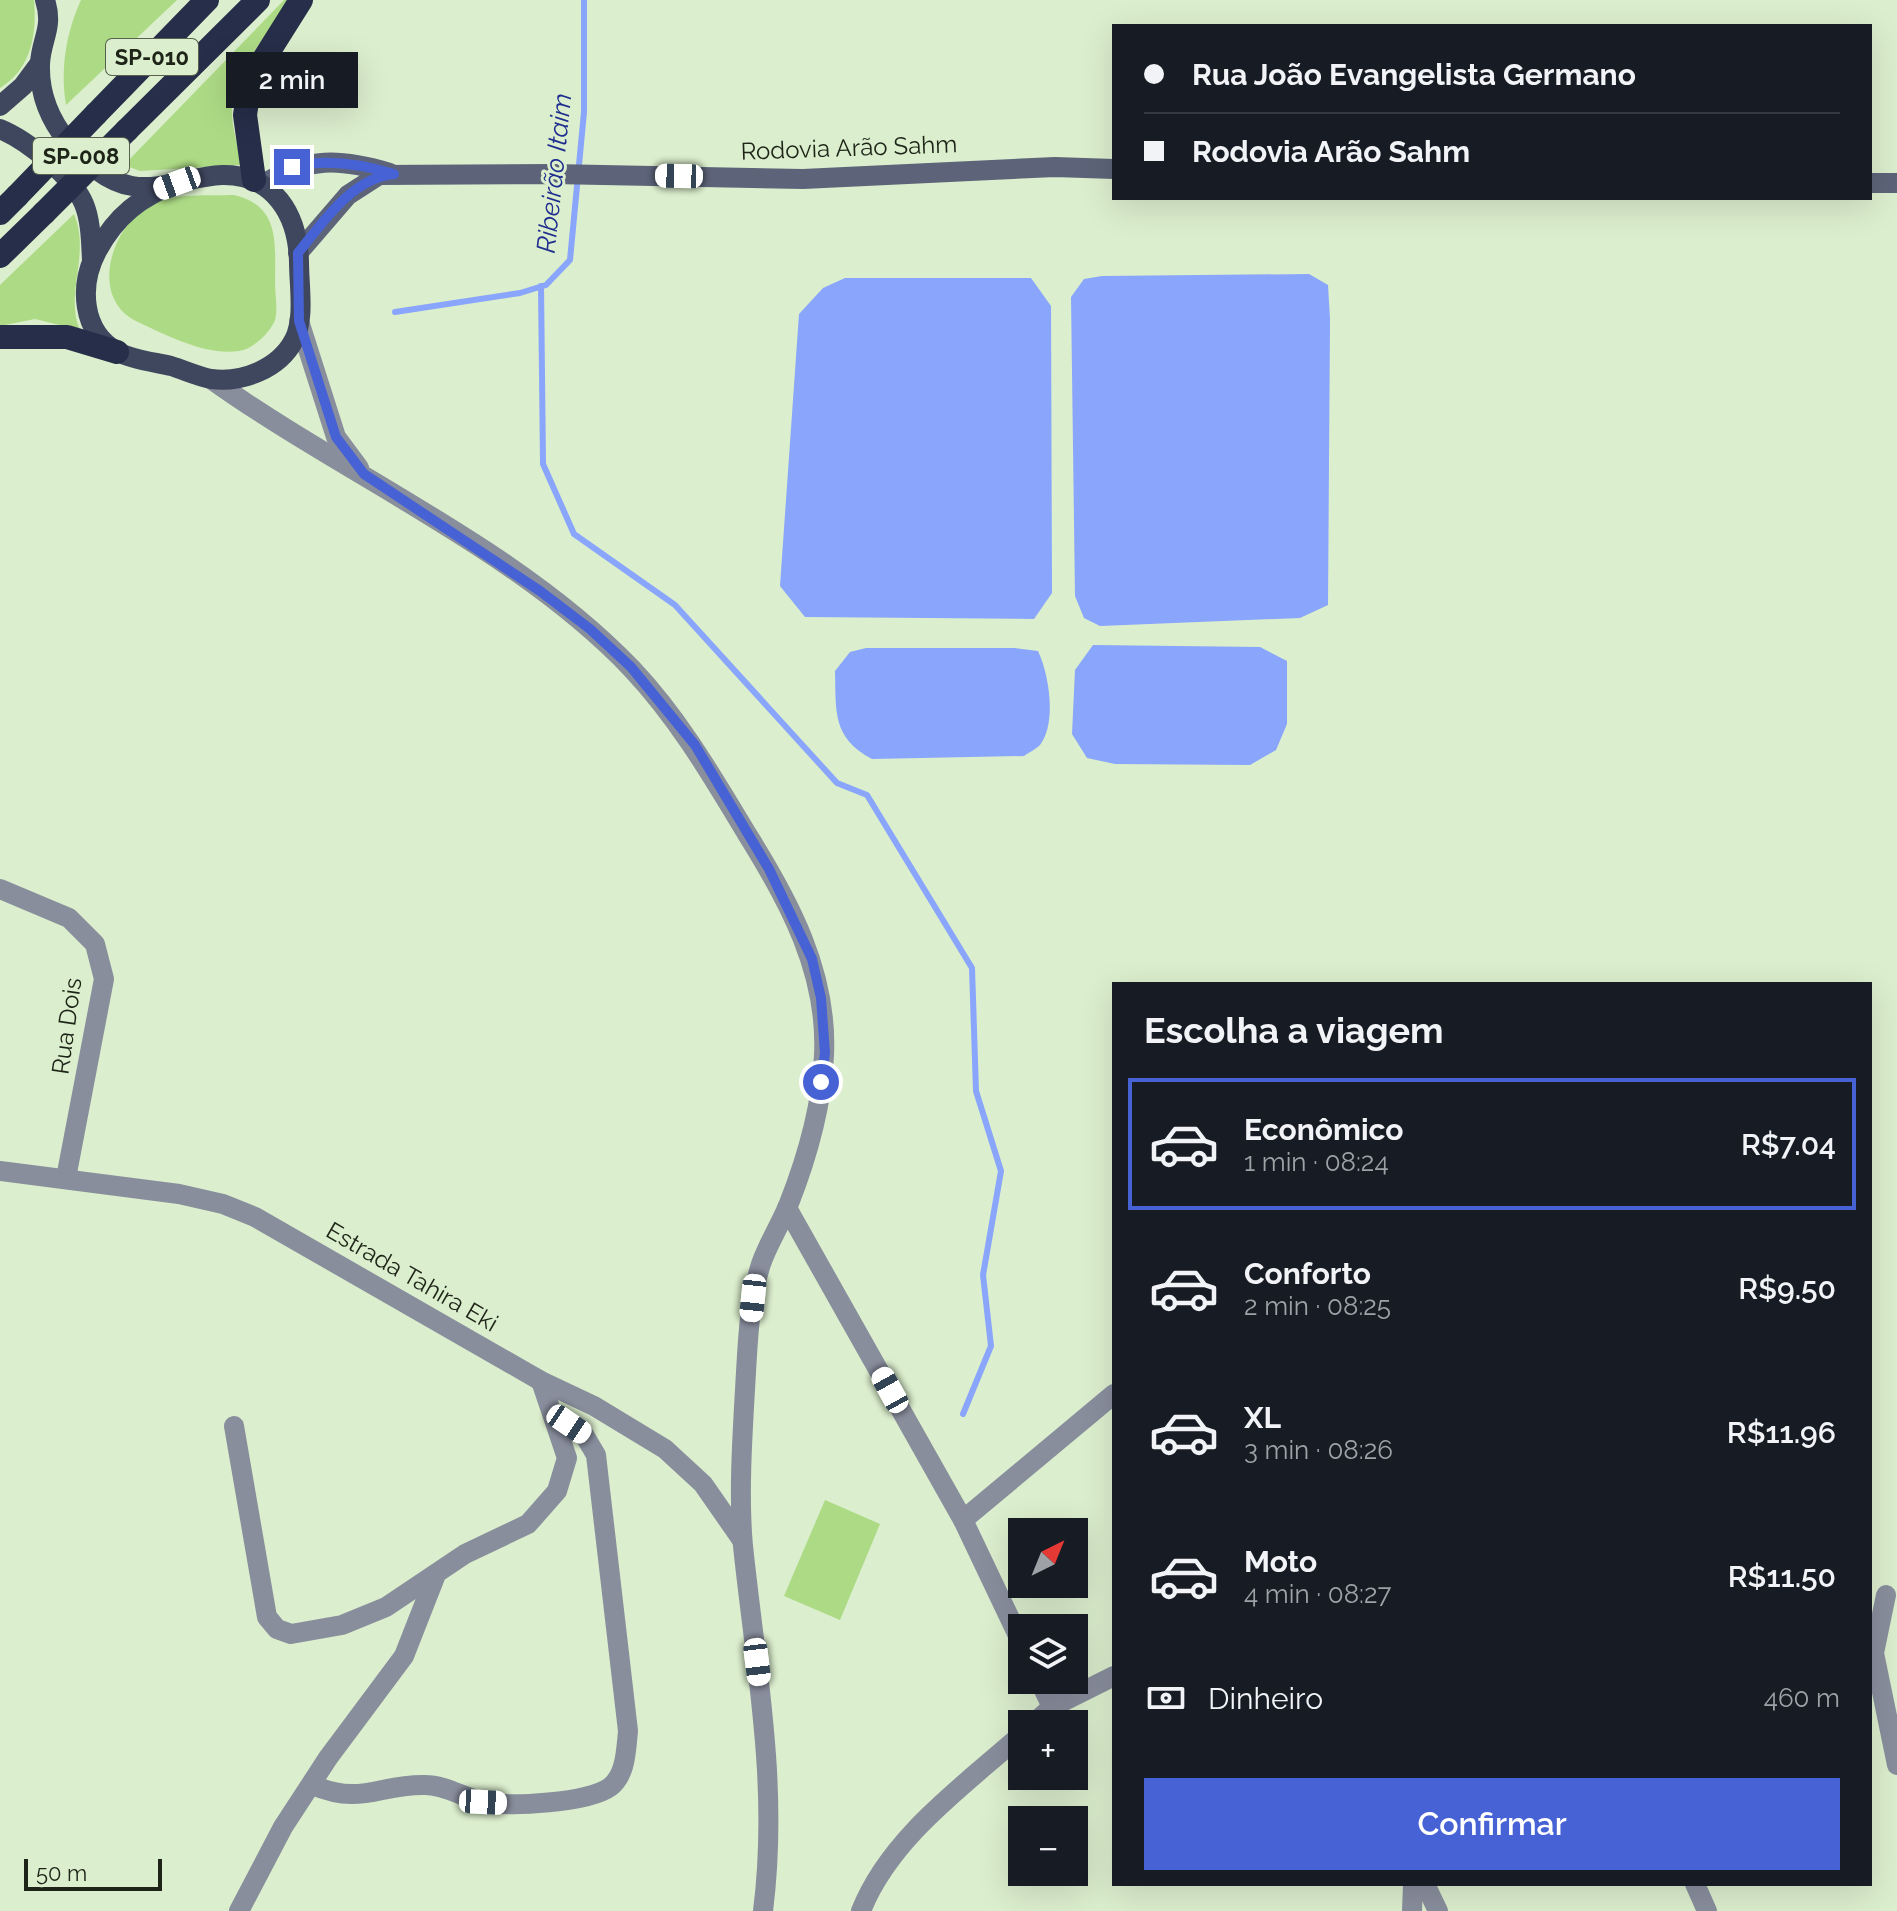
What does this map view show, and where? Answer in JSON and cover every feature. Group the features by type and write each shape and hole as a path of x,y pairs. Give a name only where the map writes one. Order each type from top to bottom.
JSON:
{"highway":[{"name":"SP-010","path":"5,207 207,0"},
{"name":"SP-010","path":"0,256 258,0"},
{"path":"258,182 245,115 250,81 301,0"},
{"path":"0,337 67,337 117,352"}],"main road":[{"name":"SP-008","path":"52,6 40,63 42,94 51,118 84,159 123,183 144,187 222,175 258,182"},
{"name":"SP-008","path":"0,106 23,86 40,63"},
{"name":"SP-008","path":"0,129 39,153 81,196 88,218 92,260 86,310 94,329 117,352"},
{"path":"117,352 211,379 243,378 265,368 294,340 299,321 298,253 292,217 279,197 258,182"},
{"name":"SP-008","path":"92,260 109,229 121,216 146,194 177,183"}],"street":[{"name":"Rodovia Arão Sahm","path":"258,182 306,163 352,164 394,174"},
{"name":"Rodovia Arão Sahm","path":"298,253 348,195 379,175 553,174 803,179 1055,167 1112,169"},
{"path":"1872,183 1897,183"},
{"path":"299,321 336,437 364,474"},
{"path":"211,379 289,433 364,474 540,591 590,629 631,667 695,745 769,869 812,959 821,998 825,1053 818,1110 787,1208 762,1262 753,1298 746,1374 742,1540 770,1793 770,1856 763,1911"},
{"name":"Rua Dois","path":"0,889 69,918 95,944 104,979 66,1178"},
{"name":"Estrada Tahira Eki","path":"0,1171 132,1186 223,1204 255,1217 541,1381 594,1406 665,1449 703,1484 742,1540"},
{"path":"787,1208 963,1520 1008,1615"},
{"path":"234,1426 267,1617 277,1629 291,1634 342,1625 386,1607 465,1554 528,1524 557,1491 567,1458 555,1414 541,1381"},
{"path":"963,1520 1112,1396"},
{"path":"312,1785 334,1794 361,1796 427,1785 483,1802 512,1804 585,1797 610,1787 623,1770 628,1731 596,1455 583,1433 555,1414"},
{"path":"239,1911 283,1827 404,1656 435,1577"},
{"path":"1886,1595 1874,1653 1897,1765"},
{"path":"1049,1710 1112,1677"},
{"path":"1046,1694 1052,1707"},
{"path":"861,1911 901,1847 962,1784 1008,1746"},
{"path":"1412,1911 1413,1886"},
{"path":"1426,1886 1438,1911"},
{"path":"1696,1886 1707,1911"}],"green space":[{"path":"0,0 34,0 35,13 33,38 25,61 0,88"},
{"path":"81,0 177,0 66,105 66,51 71,25"},
{"path":"284,0 290,0 243,69 237,84 232,116 241,165 140,171 124,165"},
{"path":"234,195 260,208 272,229 276,312 273,325 265,335 244,350 214,351 175,339 124,313 114,300 110,268 121,234 131,220 144,208 164,199"},
{"path":"74,214 80,244 75,302 80,330 35,319 0,326 0,285"},
{"path":"825,1500 880,1524 840,1620 784,1596"}],"water":[{"path":"1309,274 1328,285 1330,319 1328,605 1300,618 1100,626 1084,618 1075,596 1071,297 1084,279 1102,276"},
{"path":"845,278 1031,278 1051,306 1052,593 1034,619 805,617 780,586 799,314 823,288"},
{"path":"1093,645 1260,647 1287,661 1287,724 1276,750 1250,765 1115,764 1087,758 1072,734 1075,670"},
{"path":"866,648 1015,648 1038,651 1050,698 1045,736 1040,745 1024,756 872,759 849,742 843,732 836,699 835,671 850,652"}],"waterway":[{"name":"Ribeirão Itaim","path":"395,312 520,293 546,285 570,260 584,112 584,0"},
{"path":"541,286 543,464 574,534 675,605 837,783 867,795 972,968 976,1091 1001,1171 983,1275 991,1346 963,1414"}],"route":[{"path":"292,167 306,163 352,164 394,174 379,175 348,195 298,253 299,321 336,437 364,474 479,549 590,629 631,667 695,745 769,869 797,922 812,959 821,998 825,1053 821,1082"}]}
